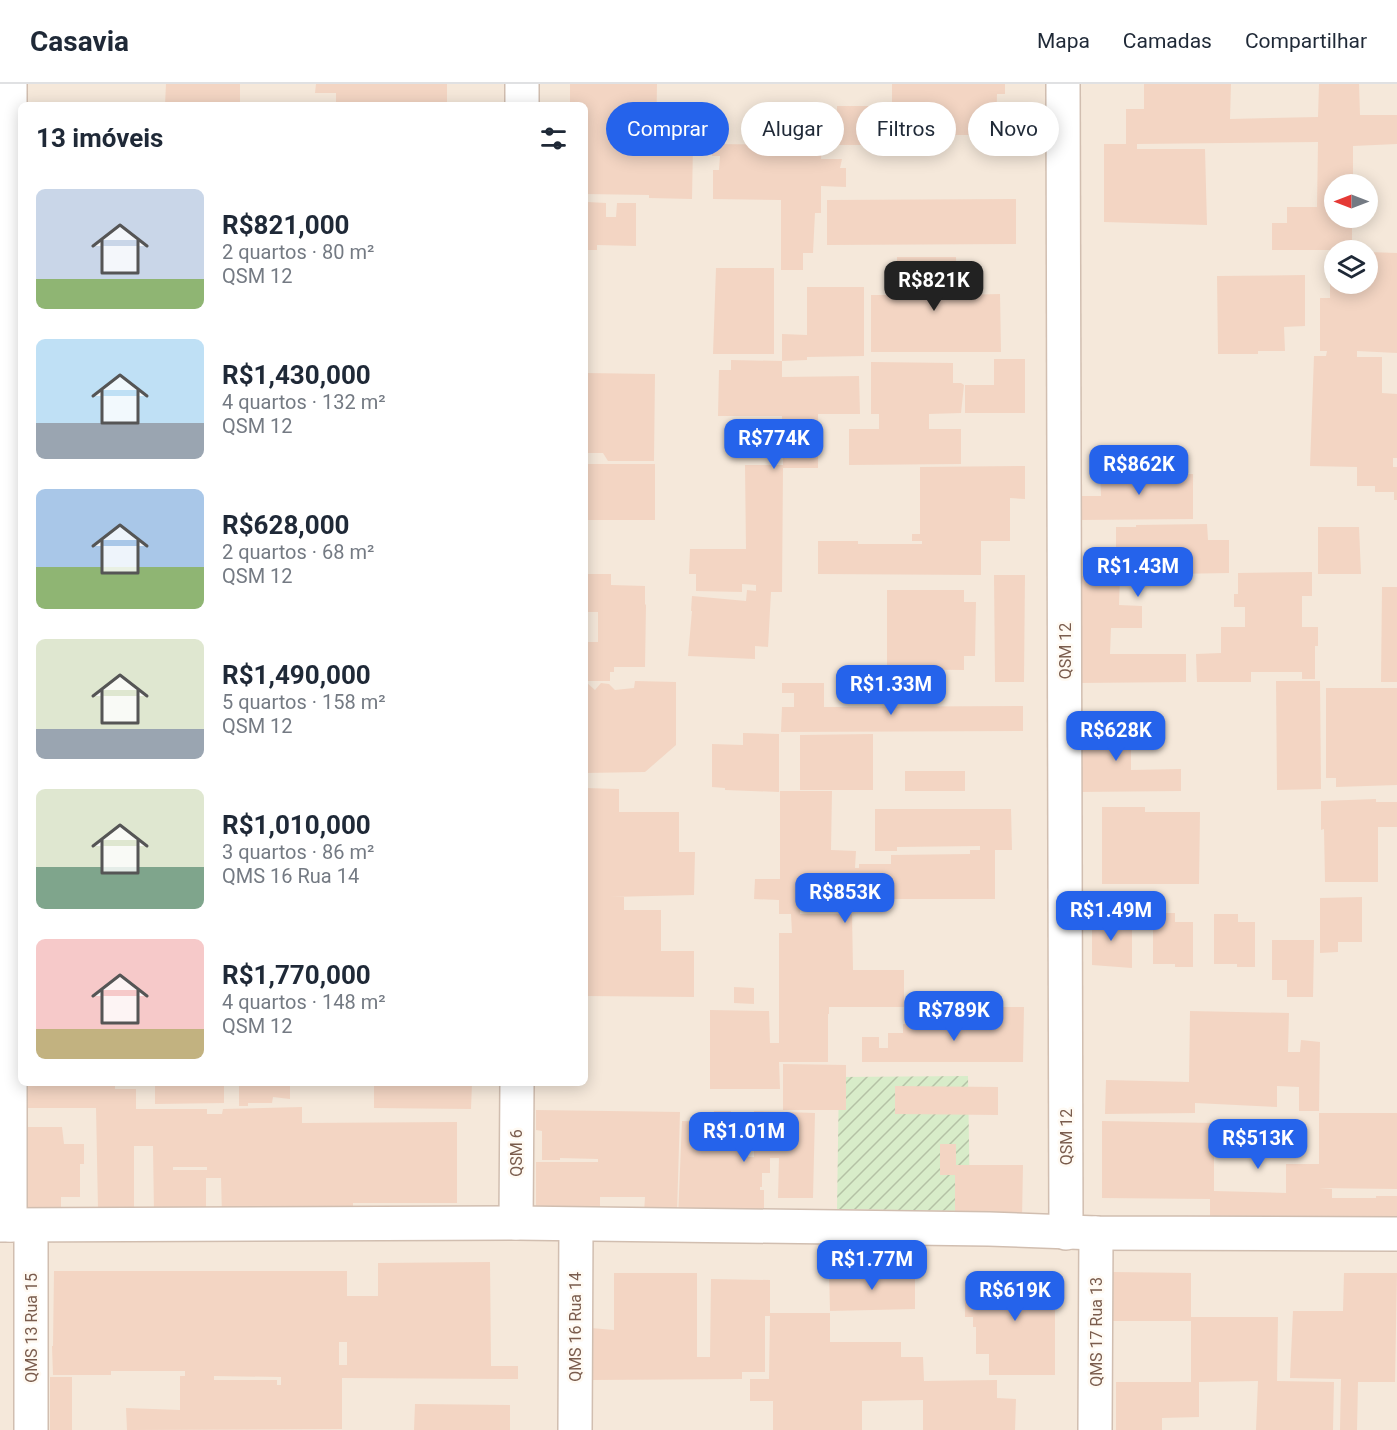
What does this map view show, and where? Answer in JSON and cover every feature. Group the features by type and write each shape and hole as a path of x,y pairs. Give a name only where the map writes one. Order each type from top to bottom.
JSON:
{"street":[{"name":"QMS 13 Rua 15","path":"10,84 13,1225 31,1430"},
{"path":"522,84 522,102"},
{"name":"QSM 12","path":"1063,95 1081,1233"},
{"name":"QSM 6","path":"516,1223 517,1086"},
{"path":"13,1225 516,1223 989,1229 1081,1233 1397,1234"},
{"name":"QMS 16 Rua 14","path":"575,1430 576,1224"},
{"name":"QMS 17 Rua 13","path":"1081,1233 1095,1430"}],"shaded area":[{"path":"0,84 1397,84 1397,1430 0,1430"}],"green space":[{"path":"968,1076 970,1211 837,1209 839,1077"}],"building":[{"path":"166,84 240,84 240,102 165,102"},
{"path":"316,84 447,84 447,102 336,102 336,93 315,93"},
{"path":"570,84 657,84 657,102 606,102 606,156 693,156 692,199 649,198 649,195 588,194 588,102 570,102"},
{"path":"892,84 1005,84 1005,94 997,94 997,102 968,102 968,135 956,135 956,102 892,102"},
{"path":"1144,84 1231,84 1230,119 1318,117 1319,84 1359,84 1360,115 1397,115 1397,144 1353,146 1353,174 1324,174 1324,228 1352,228 1352,240 1324,240 1324,250 1272,250 1272,223 1287,223 1287,207 1317,207 1318,142 1137,144 1137,149 1205,149 1207,225 1104,222 1104,144 1126,144 1126,109 1144,109"},
{"path":"844,106 856,106 856,145 844,145"},
{"path":"729,144 741,144 741,156 821,156 821,159 842,159 840,168 846,168 846,187 821,186 821,213 815,213 813,253 803,253 803,270 781,270 781,200 713,199 713,170 719,170 720,156 729,156"},
{"path":"1016,199 1016,244 827,245 827,200"},
{"path":"588,202 606,203 606,217 616,217 617,203 636,203 636,246 597,245 597,250 588,250"},
{"path":"1378,252 1397,253 1397,353 1357,351 1357,357 1382,357 1382,393 1397,394 1397,458 1393,458 1393,467 1397,467 1397,500 1394,500 1394,492 1375,492 1375,486 1357,486 1357,467 1310,466 1314,356 1326,356 1327,351 1320,351 1320,298 1330,298 1330,294 1378,294"},
{"path":"897,257 956,257 957,295 1000,294 1001,352 871,352 871,295 897,295"},
{"path":"716,268 774,268 774,354 713,354"},
{"path":"1305,275 1305,326 1284,327 1285,351 1218,354 1217,276"},
{"path":"807,287 864,287 864,356 807,357 807,360 782,361 782,334 807,335"},
{"path":"994,359 1025,359 1025,413 965,413 965,385 994,385"},
{"path":"731,360 782,361 782,377 859,376 860,414 818,414 818,468 783,468 782,592 771,592 768,647 755,646 755,659 688,656 692,596 746,601 747,590 756,591 756,585 742,584 742,592 696,591 696,574 689,574 690,549 746,549 745,465 783,465 782,416 718,416 719,370 731,370"},
{"path":"871,362 953,363 953,383 964,385 961,413 929,414 929,429 961,429 961,464 849,465 849,429 879,429 879,414 871,414"},
{"path":"588,373 655,374 654,461 608,461 603,453 588,453"},
{"path":"588,464 655,464 655,520 588,520"},
{"path":"1025,466 1025,499 1010,498 1010,541 981,541 981,575 818,574 818,541 858,541 858,544 922,544 922,541 912,541 912,534 920,534 920,467"},
{"path":"1100,466 1138,466 1138,474 1193,474 1193,519 1079,520 1079,496 1101,496"},
{"path":"1207,524 1208,540 1229,540 1229,573 1120,575 1119,605 1142,606 1142,628 1111,628 1110,654 1186,654 1186,682 1078,683 1078,576 1089,576 1089,552 1116,551 1116,527"},
{"path":"1318,527 1359,527 1361,574 1318,574"},
{"path":"1312,572 1312,596 1302,596 1302,627 1318,627 1318,646 1315,646 1315,679 1302,679 1302,672 1251,672 1251,682 1197,682 1196,654 1221,653 1221,627 1245,627 1245,607 1234,607 1234,594 1238,594 1238,573"},
{"path":"588,574 611,574 611,585 645,586 645,667 614,667 614,672 610,672 610,681 588,681 588,642 598,642 598,612 588,612"},
{"path":"994,575 1025,575 1024,682 995,682"},
{"path":"1382,587 1397,587 1397,682 1381,682"},
{"path":"887,590 964,590 964,602 976,602 975,656 964,656 964,670 887,669"},
{"path":"635,681 676,682 676,745 645,772 588,773 588,684 595,690 601,683 609,684 615,690 634,688"},
{"path":"1276,681 1320,681 1321,789 1277,790"},
{"path":"782,683 824,683 824,707 1023,706 1023,731 781,732 782,707 794,707 794,693 782,693"},
{"path":"1326,688 1397,688 1397,785 1336,787 1336,778 1326,778"},
{"path":"1131,721 1131,770 1181,769 1181,791 1078,792 1078,722"},
{"path":"743,733 779,734 779,792 725,790 725,788 712,787 712,744 743,745"},
{"path":"873,734 873,790 800,790 800,735"},
{"path":"905,771 965,771 965,791 905,791"},
{"path":"588,788 619,789 619,812 679,812 679,852 695,852 694,895 610,897 624,897 624,910 661,910 661,951 694,951 694,997 588,996"},
{"path":"780,791 832,791 831,850 856,851 855,868 859,868 859,864 891,864 891,855 970,854 970,850 980,850 980,846 897,847 897,851 875,851 875,809 1011,809 1012,850 995,850 995,899 800,899 800,914 852,914 853,970 904,970 904,1007 829,1007 828,1062 779,1062 780,1089 710,1089 710,1010 769,1011 770,1043 779,1043 779,933 792,933 791,914 779,914 779,900 754,899 755,879 780,879"},
{"path":"1376,799 1376,802 1397,802 1397,827 1378,827 1378,882 1325,882 1321,801"},
{"path":"1102,807 1145,807 1145,812 1200,812 1199,884 1102,884"},
{"path":"1362,897 1362,942 1338,942 1338,952 1320,953 1320,898"},
{"path":"1153,913 1175,913 1175,922 1193,922 1193,967 1153,964"},
{"path":"1092,914 1114,914 1114,922 1132,922 1132,968 1092,965"},
{"path":"1214,914 1238,914 1238,922 1255,922 1255,967 1214,964"},
{"path":"1272,940 1314,940 1313,997 1287,997 1287,980 1272,980"},
{"path":"734,987 754,988 754,1004 734,1003"},
{"path":"990,1007 1024,1007 1023,1062 862,1062 862,1037 879,1037 879,1048 888,1048 888,1033 903,1033 903,1024 990,1025"},
{"path":"1190,1011 1289,1013 1288,1052 1300,1052 1301,1040 1320,1042 1319,1111 1299,1111 1299,1087 1277,1086 1277,1107 1195,1103 1195,1113 1105,1114 1106,1080 1189,1082"},
{"path":"783,1064 846,1065 846,1110 783,1110"},
{"path":"25,1086 115,1086 115,1089 136,1089 136,1109 207,1109 207,1114 222,1114 223,1109 302,1107 302,1123 457,1122 457,1203 353,1203 347,1217 222,1215 221,1178 206,1178 206,1215 154,1214 153,1146 134,1146 134,1208 98,1209 96,1108 25,1108","holes":["173,1167 207,1167 207,1170 173,1170"]},
{"path":"155,1086 224,1086 224,1103 155,1104"},
{"path":"239,1086 290,1086 290,1099 273,1097 272,1103 248,1103 248,1106 239,1106"},
{"path":"374,1086 472,1086 471,1109 374,1108"},
{"path":"895,1086 998,1087 998,1115 895,1114"},
{"path":"536,1110 680,1112 677,1213 644,1213 645,1197 600,1197 600,1209 536,1209 536,1162 598,1162 598,1159 542,1160 542,1131 536,1130"},
{"path":"714,1111 731,1111 731,1122 752,1123 752,1135 748,1135 748,1157 754,1157 754,1111 815,1113 813,1198 778,1198 779,1158 770,1158 770,1173 762,1173 762,1187 760,1187 760,1190 764,1190 764,1218 678,1218 682,1121 713,1122"},
{"path":"1319,1113 1397,1113 1397,1189 1319,1188 1332,1189 1332,1198 1397,1196 1397,1222 1210,1220 1210,1199 1102,1198 1102,1121 1214,1123 1214,1191 1286,1193 1286,1164 1319,1164"},
{"path":"23,1127 62,1127 64,1144 84,1144 84,1164 80,1164 80,1197 61,1197 61,1214 26,1213"},
{"path":"940,1144 956,1144 956,1165 1023,1165 1022,1219 955,1219 955,1175 940,1175"},
{"path":"490,1262 491,1366 518,1366 518,1379 342,1378 342,1429 127,1430 126,1408 180,1410 180,1376 185,1376 185,1371 111,1371 111,1375 53,1375 54,1271 347,1271 347,1296 378,1296 378,1263","holes":["339,1342 347,1342 347,1365 339,1365","214,1376 281,1377 281,1385 277,1385 277,1380 214,1380"]},
{"path":"829,1271 915,1272 915,1309 830,1311"},
{"path":"989,1272 1055,1273 1055,1375 989,1375 989,1354 976,1354 976,1327 973,1327 973,1317 965,1317 965,1284 989,1284"},
{"path":"1112,1272 1191,1273 1191,1317 1278,1317 1277,1381 1334,1382 1333,1430 1256,1430 1258,1381 1199,1382 1199,1417 1162,1418 1162,1430 1116,1430 1116,1382 1191,1382 1191,1321 1112,1321"},
{"path":"614,1273 697,1273 697,1357 710,1357 711,1279 770,1280 770,1313 830,1313 830,1342 901,1342 901,1357 923,1357 924,1381 997,1380 997,1398 1016,1399 1015,1430 923,1430 923,1400 862,1401 862,1430 773,1430 773,1401 750,1401 750,1379 769,1379 770,1316 765,1316 765,1372 742,1372 742,1379 590,1380 591,1328 614,1330"},
{"path":"1344,1273 1397,1273 1395,1382 1358,1382 1357,1430 1340,1430 1341,1379 1290,1378 1293,1311 1343,1311"},
{"path":"50,1377 72,1377 72,1430 50,1430"},
{"path":"415,1404 510,1405 510,1430 414,1430"}]}
